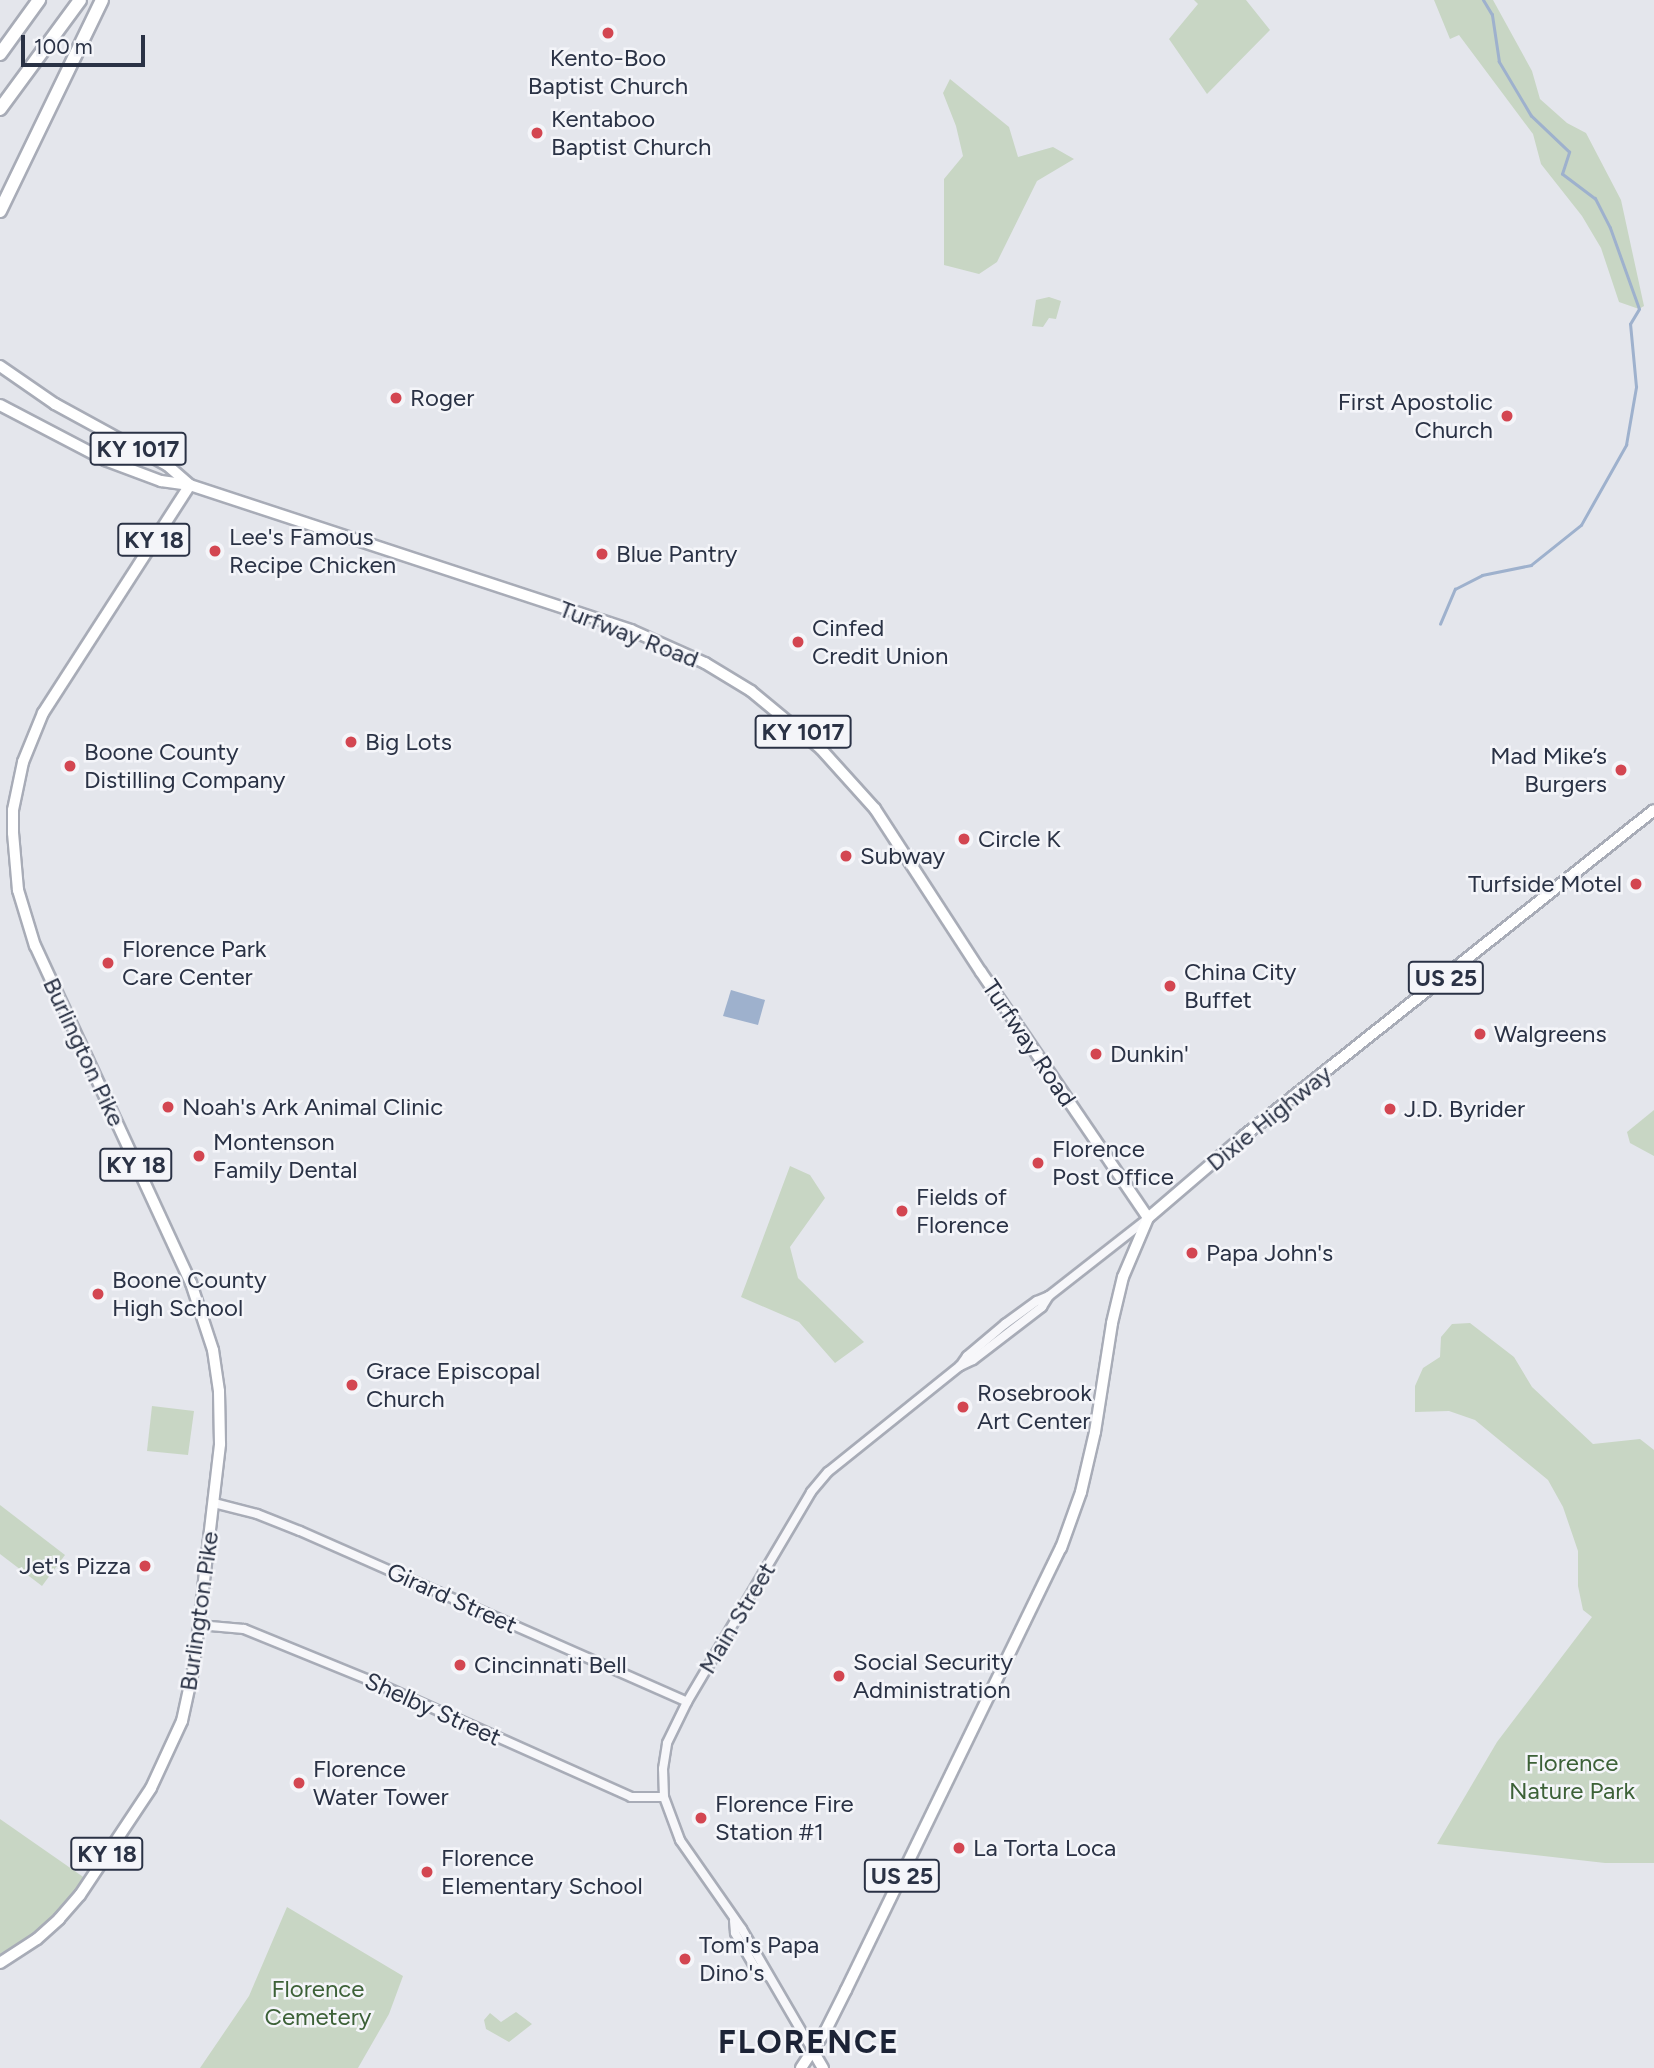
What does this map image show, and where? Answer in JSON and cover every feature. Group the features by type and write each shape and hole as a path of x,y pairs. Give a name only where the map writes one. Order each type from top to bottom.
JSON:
{"highway":[{"path":"0,54 39,0"},
{"path":"0,109 80,0"},
{"path":"0,211 102,0"}],"main road":[{"name":"Turfway Road","path":"0,366 55,404 167,465 190,485"},
{"name":"Turfway Road","path":"0,405 105,460 161,481 190,485 643,634 705,663 769,704 821,749 874,809 987,982 1148,1218"},
{"name":"Burlington Pike","path":"0,1963 37,1940 66,1912 151,1788 167,1760 181,1721 190,1685 199,1625 214,1503 220,1410 217,1369 208,1329 191,1283 35,946 18,890 13,852 17,789 23,762 43,713 190,485"},
{"name":"Dixie Highway","path":"801,2068 846,1990 1061,1548 1081,1492 1095,1432 1112,1323 1123,1277 1148,1218 1245,1135 1654,810"},
{"path":"813,2051 823,2068"}],"street":[{"name":"Main Street","path":"813,2051 768,1976 755,1967 735,1933 734,1921 680,1840 664,1797 663,1769 667,1743 687,1702 811,1492 828,1472 960,1366 967,1356 1006,1324 1037,1301 1049,1296 1148,1218"},
{"name":"Girard Street","path":"214,1503 257,1514 300,1531 687,1702"},
{"name":"Shelby Street","path":"199,1625 244,1629 386,1688 631,1797 664,1797"}],"green space":[{"path":"1194,0 1246,0 1270,30 1207,94 1169,39 1198,4"},
{"path":"1434,0 1493,0 1532,71 1540,99 1567,123 1586,133 1621,200 1644,306 1639,309 1619,302 1601,248 1582,216 1541,164 1533,134 1459,35 1450,39"},
{"path":"950,79 1009,127 1018,157 1053,147 1074,159 1037,181 997,262 979,274 944,265 944,179 963,156 956,126 943,93"},
{"path":"1049,297 1061,301 1056,319 1049,318 1043,327 1032,326 1036,300"},
{"path":"1654,1110 1654,1156 1630,1143 1627,1132"},
{"path":"790,1166 810,1175 825,1198 790,1247 798,1278 864,1342 835,1363 799,1322 741,1297"},
{"name":"Florence Nature Park","path":"1470,1323 1514,1357 1532,1387 1593,1444 1640,1439 1654,1450 1654,1863 1605,1863 1437,1844 1497,1742 1592,1617 1583,1610 1578,1586 1578,1551 1563,1507 1548,1480 1475,1420 1449,1411 1415,1412 1415,1386 1423,1368 1440,1357 1441,1337 1452,1324"},
{"path":"152,1406 194,1411 188,1455 147,1451"},
{"path":"0,1505 65,1555 42,1586 0,1554"},
{"path":"0,1819 89,1881 60,1919 0,1963"},
{"name":"Florence Cemetery","path":"287,1907 403,1976 389,2014 358,2068 200,2068 249,1996"},
{"path":"516,2012 532,2024 509,2042 486,2029 484,2020 490,2013 501,2022"}],"water":[{"path":"731,990 765,1000 758,1025 723,1016"}],"waterway":[{"path":"1440,624 1455,589 1482,575 1531,565 1581,525 1626,445 1636,387 1630,324 1639,309 1610,228 1595,199 1562,174 1569,152 1531,116 1499,62 1492,15 1483,0"}],"place":[{"name":"Kento-Boo Baptist Church","path":"608,33"},
{"name":"Kentaboo Baptist Church","path":"537,133"},
{"name":"Roger","path":"396,398"},
{"name":"First Apostolic Church","path":"1507,416"},
{"name":"Lee's Famous Recipe Chicken","path":"215,551"},
{"name":"Blue Pantry","path":"602,554"},
{"name":"Cinfed Credit Union","path":"798,642"},
{"name":"Big Lots","path":"351,742"},
{"name":"Boone County Distilling Company","path":"70,766"},
{"name":"Mad Mike’s Burgers","path":"1621,770"},
{"name":"Circle K","path":"964,839"},
{"name":"Subway","path":"846,856"},
{"name":"Turfside Motel","path":"1636,884"},
{"name":"Florence Park Care Center","path":"108,963"},
{"name":"China City Buffet","path":"1170,986"},
{"name":"Walgreens","path":"1480,1034"},
{"name":"Dunkin'","path":"1096,1054"},
{"name":"Noah's Ark Animal Clinic","path":"168,1107"},
{"name":"J.D. Byrider","path":"1390,1109"},
{"name":"Montenson Family Dental","path":"199,1156"},
{"name":"Florence Post Office","path":"1038,1163"},
{"name":"Fields of Florence","path":"902,1211"},
{"name":"Papa John's","path":"1192,1253"},
{"name":"Boone County High School","path":"98,1294"},
{"name":"Grace Episcopal Church","path":"352,1385"},
{"name":"Rosebrook Art Center","path":"963,1407"},
{"name":"Jet's Pizza","path":"145,1566"},
{"name":"Cincinnati Bell","path":"460,1665"},
{"name":"Social Security Administration","path":"839,1676"},
{"name":"Florence Water Tower","path":"299,1783"},
{"name":"Florence Fire Station #1","path":"701,1818"},
{"name":"La Torta Loca","path":"959,1848"},
{"name":"Florence Elementary School","path":"427,1872"},
{"name":"Tom's Papa Dino's","path":"685,1959"}],"district":[{"name":"FLORENCE","path":"809,2042"}]}
